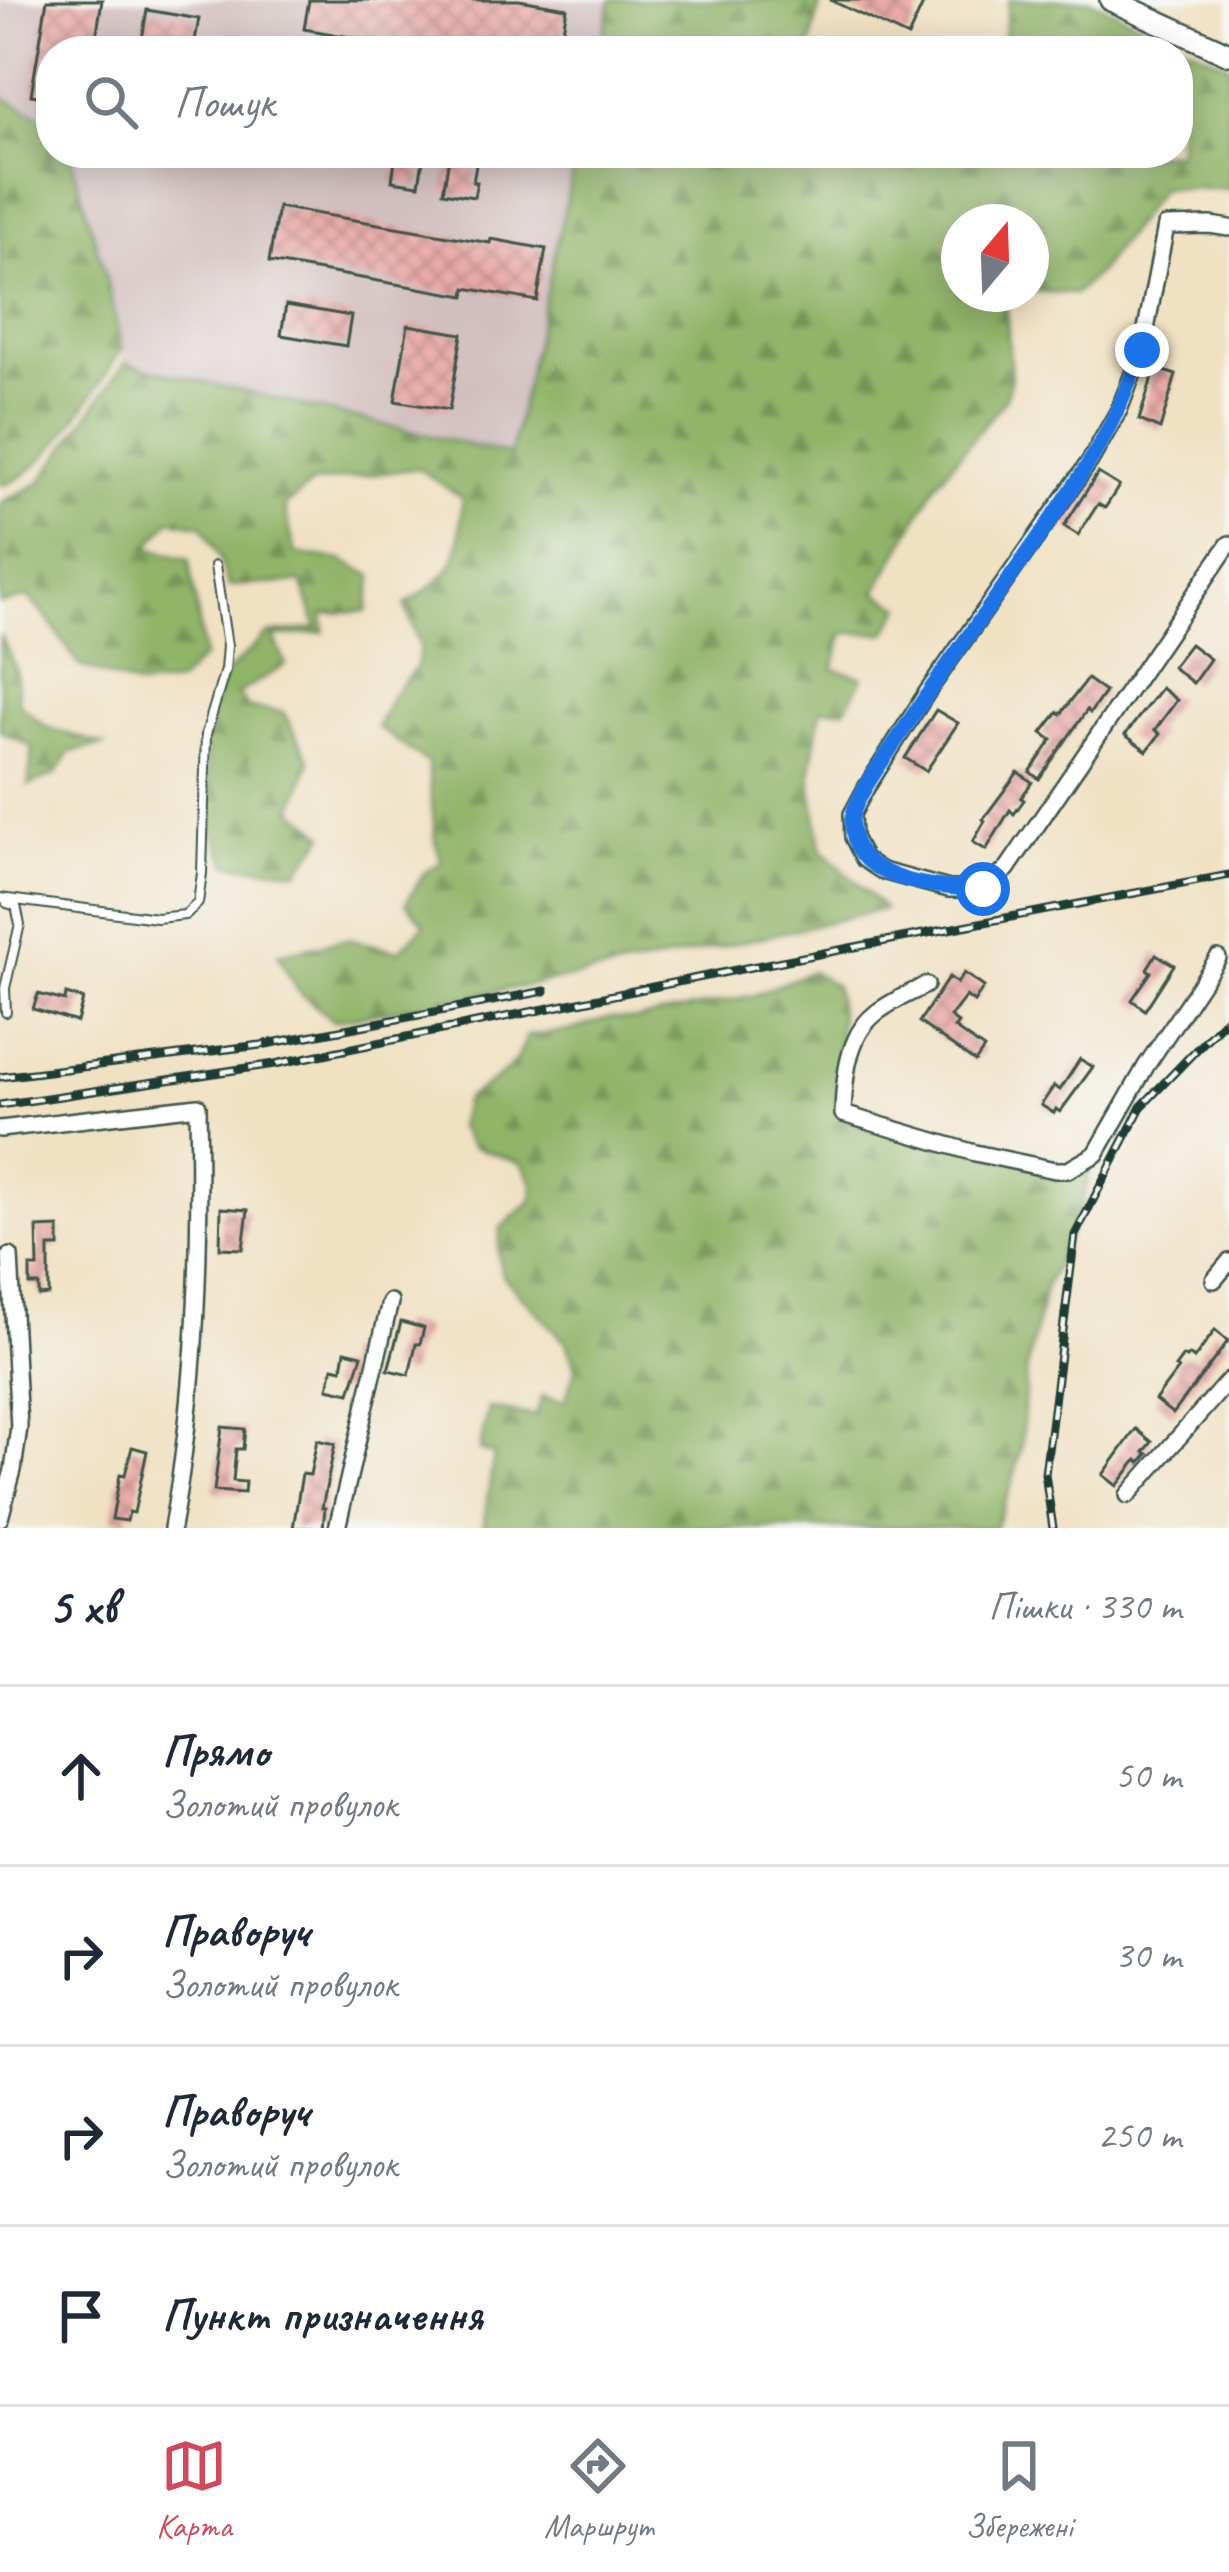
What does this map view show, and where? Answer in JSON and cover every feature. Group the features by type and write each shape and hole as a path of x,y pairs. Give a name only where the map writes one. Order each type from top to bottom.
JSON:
{"street":[{"path":"1111,0 1190,36"},
{"path":"1193,38 1229,54"},
{"path":"1229,228 1166,226 1142,350 1119,410 1090,461 928,691 866,788 853,814 853,837 863,859 882,872 949,889 983,889 1007,868 1229,544"},
{"path":"926,985 877,1012 860,1032 846,1070 843,1114 975,1153 1068,1169 1096,1154 1146,1066 1218,958"},
{"path":"0,1129 199,1106 201,1227 185,1456 172,1528"},
{"path":"0,1518 6,1468 19,1427 10,1256"},
{"path":"1214,1280 1229,1262"},
{"path":"337,1528 390,1302"},
{"path":"1128,1495 1229,1380"}],"lane":[{"path":"0,899 157,917 184,914 198,903 206,734 225,670 227,646 215,566"},
{"path":"0,899 16,907 20,924 5,988 6,1012"}],"shaded area":[{"path":"0,0 611,0 603,36 36,36 36,114 0,96"},
{"path":"73,168 574,168 510,455 125,363"}],"green space":[{"path":"611,0 821,0 813,36 603,36"},
{"path":"1009,0 1090,0 1167,36 1004,36"},
{"path":"1193,48 1229,65 1229,189 1161,188 1097,274 1074,294 1049,292 1049,204 941,204 941,312 1006,312 1011,377 1005,399 937,482 876,592 902,607 886,633 844,633 833,669 863,677 845,709 821,709 810,775 821,849 884,909 639,965 334,1021 298,991 278,954 348,939 399,951 425,924 406,903 424,873 442,862 428,763 377,727 393,694 415,669 421,649 405,605 437,582 453,562 462,498 418,468 313,483 284,506 296,554 341,560 373,576 367,611 323,614 324,632 274,637 286,665 237,694 248,708 283,712 310,761 293,809 325,835 298,871 228,864 210,825 205,734 223,676 268,634 317,628 302,582 228,586 202,525 170,520 148,547 189,559 204,656 177,683 138,687 79,665 28,597 0,604 0,503 40,483 125,363 510,455 574,168 1193,168"},
{"path":"0,96 36,114 36,168 74,168 122,349 51,450 16,480 0,485"},
{"path":"0,635 16,669 19,704 46,727 103,745 70,752 56,774 28,786 33,747 0,731"},
{"path":"812,971 835,986 840,1017 837,1115 1054,1172 1091,1163 1083,1202 1045,1288 1027,1366 1021,1448 995,1528 483,1528 494,1455 480,1450 488,1408 536,1416 542,1396 565,1402 575,1369 568,1344 502,1275 501,1228 532,1201 533,1183 522,1163 471,1146 458,1127 465,1099 510,1067 527,1036 755,995"}],"building":[{"path":"47,0 102,0 96,36 41,36"},
{"path":"309,0 519,0 567,8 562,36 344,36 304,29"},
{"path":"830,0 925,0 906,36"},
{"path":"147,10 199,19 196,36 143,36"},
{"path":"394,168 422,168 419,185 392,181"},
{"path":"447,168 475,168 474,197 443,192"},
{"path":"278,207 546,249 537,301 466,288 465,296 269,262"},
{"path":"286,305 351,316 346,346 281,335"},
{"path":"408,325 462,334 449,410 395,401"},
{"path":"1155,368 1176,375 1160,429 1139,420"},
{"path":"1098,473 1119,486 1105,508 1098,504 1078,535 1064,526"},
{"path":"1190,644 1210,659 1193,683 1172,667"},
{"path":"1087,679 1105,692 1039,779 1030,772 1052,740 1042,733"},
{"path":"1161,688 1177,700 1155,730 1160,734 1147,751 1125,735"},
{"path":"936,710 958,723 926,771 905,758"},
{"path":"1018,772 1032,782 986,850 973,842 983,819"},
{"path":"1156,954 1174,965 1145,1010 1132,1000 1151,972 1147,969"},
{"path":"964,973 984,987 974,1002 966,996 950,1017 958,1023 954,1028 984,1049 975,1062 919,1022 949,977 957,983"},
{"path":"38,994 65,1001 66,994 83,999 77,1022 33,1009"},
{"path":"1080,1059 1093,1067 1060,1112 1041,1105 1054,1086 1060,1090"},
{"path":"221,1208 248,1210 243,1249 220,1248"},
{"path":"59,1227 59,1247 49,1247 49,1295 39,1296 39,1285 30,1285 30,1267 38,1267 37,1228"},
{"path":"401,1322 424,1328 409,1375 388,1370"},
{"path":"1215,1330 1228,1341 1173,1414 1155,1400 1183,1356 1194,1359"},
{"path":"345,1351 362,1355 350,1393 328,1388 333,1367 342,1369"},
{"path":"222,1427 245,1429 243,1449 236,1449 233,1481 245,1482 244,1493 214,1491"},
{"path":"1136,1429 1152,1442 1144,1452 1148,1454 1140,1463 1137,1460 1117,1486 1103,1475"},
{"path":"317,1440 335,1444 322,1508 323,1528 293,1528 302,1474 310,1475"},
{"path":"132,1447 147,1451 134,1513 129,1512 127,1521 112,1519 120,1474 125,1475"}],"railway":[{"path":"0,1105 275,1064 1229,875"},
{"path":"0,1077 261,1045 545,991"},
{"path":"1053,1528 1045,1474 1075,1235 1141,1107 1229,1016"}],"route":[{"path":"983,889 949,889 882,872 863,859 853,837 853,814 928,691 1090,461 1119,410 1142,350"}]}
